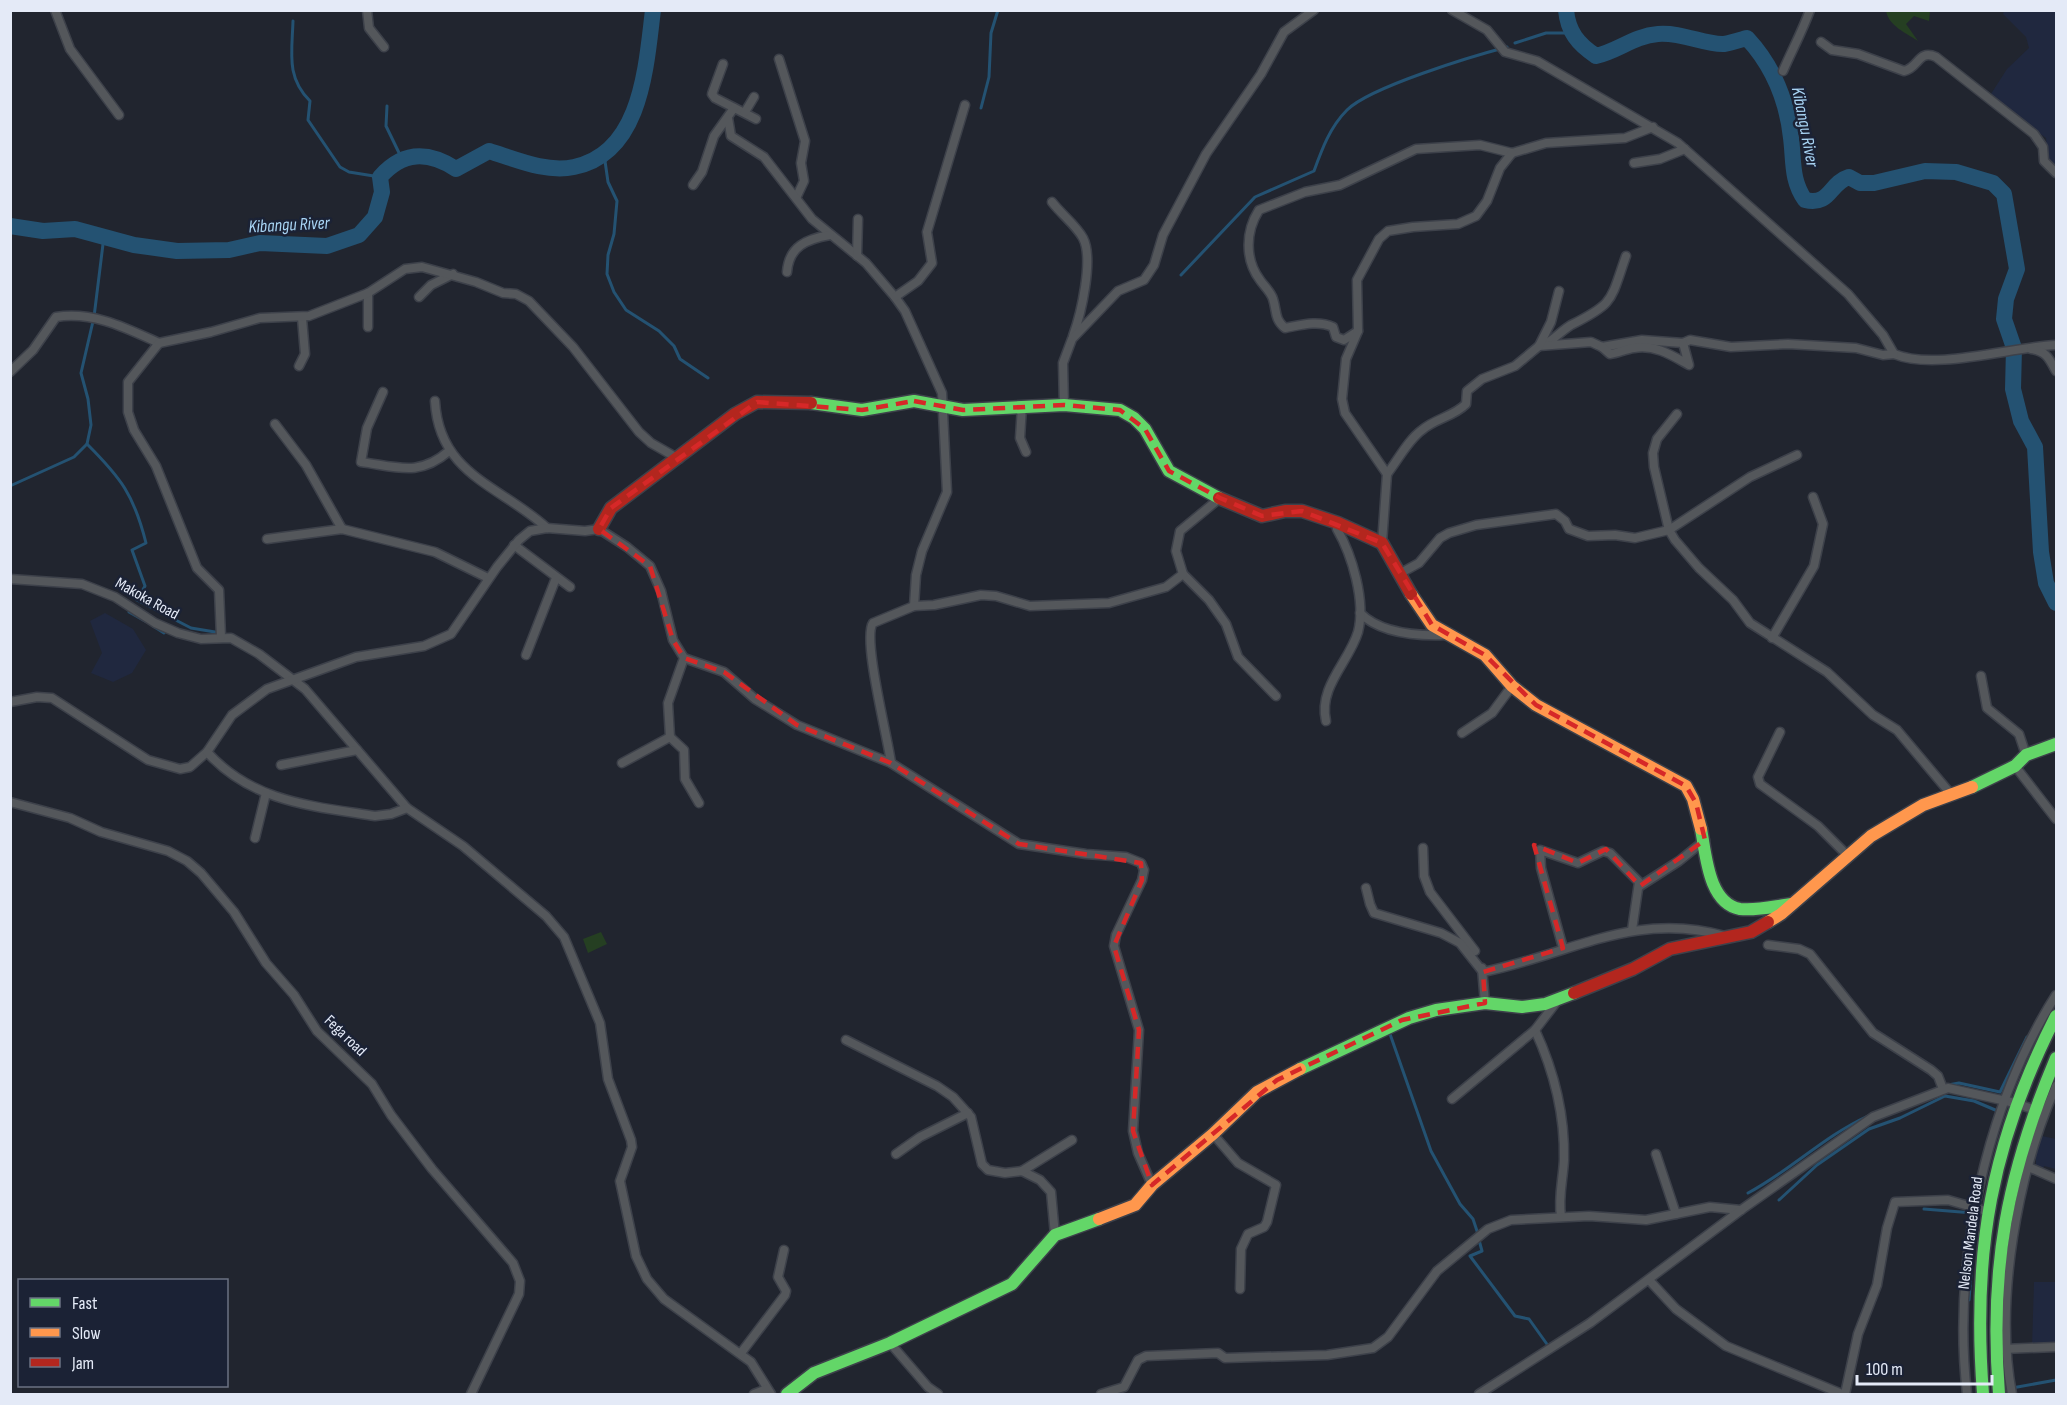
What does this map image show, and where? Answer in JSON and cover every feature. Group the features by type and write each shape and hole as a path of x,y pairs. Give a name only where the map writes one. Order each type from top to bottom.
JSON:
{"street":[{"path":"55,10 70,49 119,115"},
{"path":"368,10 369,28 384,47"},
{"path":"1072,339 1118,291 1144,280 1154,265 1163,235 1206,154 1261,74 1284,32 1314,10"},
{"path":"1452,10 1487,30 1505,52 1537,61 1653,127 1685,149 1848,294 1883,335 1894,354"},
{"path":"1783,71 1794,44 1806,25 1808,14 1798,10"},
{"path":"1821,42 1832,50 1858,54 1904,71 1912,69 1924,54 1936,57 2034,134 2043,147 2047,166 2056,173"},
{"path":"778,59 806,141 801,163 804,181 796,196"},
{"path":"723,64 712,94 756,119"},
{"path":"745,112 754,97"},
{"path":"895,297 918,281 932,263 927,232 965,105"},
{"path":"693,185 702,172 714,136 734,108"},
{"path":"728,118 731,136 764,157 812,219 866,263 895,297 905,311 937,383 942,407 947,492 922,551 916,575 914,606"},
{"path":"1358,331 1344,339 1336,337 1333,327 1327,324 1316,323 1285,328 1280,324 1276,317 1273,299 1248,259 1249,241 1259,210 1305,192 1340,185 1416,149 1480,145 1512,153 1546,143 1624,138 1653,127"},
{"path":"1634,163 1660,159 1685,149"},
{"path":"1388,474 1350,422 1342,405 1346,359 1358,331 1357,280 1379,239 1392,230 1458,224 1476,216 1486,201 1500,168 1512,153"},
{"path":"1052,202 1082,237 1084,244 1086,286 1063,363 1064,405"},
{"path":"856,256 858,219"},
{"path":"787,272 791,253 802,243 830,235"},
{"path":"1626,256 1610,301 1599,311 1539,346 1515,366 1482,379 1467,391 1466,404 1453,415 1438,419 1420,431 1388,474 1382,543 1421,612 1432,625 1446,635 1485,654 1512,686 1566,722 1680,781 1696,803 1714,888 1725,903 1745,909 1792,904"},
{"path":"10,372 33,350 56,317 94,317 117,324 159,343 211,332 260,318 302,318 368,293 405,269 422,267 453,274 503,293 516,294 540,310 573,347 639,432 651,443 679,459"},
{"path":"419,297 431,285 453,274"},
{"path":"1539,346 1551,322 1559,291"},
{"path":"368,293 368,327"},
{"path":"299,366 305,354 302,318"},
{"path":"1602,347 1642,340 1683,343 1690,340 1747,348 1788,344 1856,348 1883,355 1894,354 1924,359 1957,359 2018,347 2056,345"},
{"path":"1539,346 1591,342 1610,354 1632,348 1652,349 1676,356 1689,365 1683,343"},
{"path":"159,343 128,382 130,419 159,472 197,568 219,590 221,637"},
{"path":"2018,347 2041,351 2050,358 2056,368"},
{"path":"382,392 366,428 362,462 398,468 423,468 437,462 449,451"},
{"path":"435,400 436,418 449,451 475,479 530,513 548,528"},
{"path":"599,529 611,508 679,459 735,414 757,402 813,403 869,410 914,400 942,407 987,410 1064,405 1120,410 1134,418 1145,429 1169,471 1220,498 1262,516 1285,511 1302,511 1338,523 1382,543"},
{"path":"1022,406 1020,438 1026,452"},
{"path":"1677,414 1657,439 1653,453 1654,467 1669,530 1692,561 1733,600 1750,623 1827,672 1873,714 1897,730 1950,793"},
{"path":"275,424 306,465 342,529"},
{"path":"1399,574 1419,563 1440,538 1449,533 1514,519 1556,514 1565,521 1569,529 1588,536 1645,537 1669,530 1716,502 1750,477 1797,455"},
{"path":"1772,638 1806,584 1817,557 1823,524 1813,497"},
{"path":"1220,498 1180,531 1176,551 1183,574 1209,600 1226,624 1238,657 1276,696"},
{"path":"10,702 37,697 52,698 138,754 180,770 190,767 207,752 232,715 267,689 293,678 368,654 424,646 445,638 514,545 531,531 548,528 585,531 599,529 627,547 650,566 661,591 673,640 684,658 724,672 755,699 797,725 891,763 1019,844 1125,857 1141,863 1144,870 1142,880 1116,935 1114,946 1139,1030 1133,1131 1138,1153 1152,1185"},
{"path":"267,539 342,529 435,552 488,578"},
{"path":"1326,721 1324,712 1335,674 1358,632 1360,613 1357,580 1346,545 1337,529"},
{"path":"514,545 570,587"},
{"path":"891,763 871,659 869,631 873,623 880,618 914,606 934,605 981,595 996,596 1030,606 1068,603 1093,606 1166,587 1183,574"},
{"path":"526,655 556,578"},
{"name":"Makoka Road","path":"10,579 82,584 115,597 166,629 194,638 221,637 241,643 293,678 320,705 407,808 463,846 546,916 564,937 597,1014 608,1079 631,1140 632,1147 620,1182 636,1256 647,1280 664,1299 741,1353 757,1369 769,1392"},
{"path":"1360,613 1372,623 1387,629 1446,635"},
{"path":"684,658 668,703 670,737 684,750 685,779 699,803"},
{"path":"1981,676 1987,708 2019,734 2026,755"},
{"path":"1462,734 1492,713 1512,686"},
{"path":"1780,732 1758,781 1770,794 1818,826 1847,855"},
{"path":"622,763 670,737"},
{"path":"787,1395 814,1373 890,1343 1012,1284 1030,1266 1042,1246 1055,1235 1135,1205 1152,1185 1262,1089 1393,1024 1436,1010 1485,1003 1522,1007 1558,1000 1633,969 1670,949 1731,938 1769,923 1847,855 1898,819 1950,793 1994,778 2015,766 2026,755 2056,744"},
{"path":"281,765 357,750"},
{"path":"207,752 230,776 266,793 307,804 375,816 391,814 407,808"},
{"path":"2015,766 2056,819"},
{"path":"255,838 266,793"},
{"name":"Fega road","path":"10,802 70,818 101,832 168,851 187,861 201,873 234,912 266,963 294,995 316,1031 372,1084 391,1115 432,1169 513,1263 520,1281 519,1294 471,1395"},
{"path":"1640,886 1679,861 1705,840"},
{"path":"1423,848 1424,876 1430,892 1474,950 1483,972 1485,1003"},
{"path":"1563,948 1541,868 1540,850 1578,863 1606,851 1637,879 1640,886 1632,930"},
{"path":"1366,888 1374,913 1441,933 1460,943 1483,972"},
{"path":"1483,972 1632,930 1676,927 1731,938"},
{"path":"1768,945 1799,949 1810,954 1873,1033 1931,1070 1938,1076 1943,1089"},
{"path":"2011,1103 2031,1038 2056,995"},
{"path":"1452,1099 1535,1030 1558,1000"},
{"name":"Nelson Mandela Road","path":"1983,1395 1978,1324 1981,1209 1996,1164 2011,1103 2056,1016"},
{"path":"1535,1030 1552,1071 1560,1108 1564,1160 1559,1199 1561,1216"},
{"path":"846,1040 945,1090 968,1113 974,1124 982,1164 988,1170 1005,1173 1022,1171 1072,1140"},
{"name":"Nelson Mandela Road","path":"1999,1395 2001,1349 1995,1312 1999,1249 2021,1165 2056,1058"},
{"path":"1479,1395 1590,1323 1741,1210 1873,1117 1943,1089 2011,1103 2039,1112 2056,1086"},
{"path":"896,1154 920,1137 968,1113"},
{"path":"1212,1134 1238,1163 1276,1185 1267,1222 1264,1227 1248,1234 1241,1249 1240,1289"},
{"path":"1656,1154 1676,1214"},
{"path":"2021,1165 2056,1179"},
{"path":"1022,1171 1040,1180 1051,1192 1055,1235"},
{"path":"1649,1280 1676,1309 1726,1346 1844,1395 1858,1334 1877,1285 1887,1228 1895,1202 1948,1200 1981,1209 1963,1308 1962,1350 1967,1395"},
{"path":"1101,1395 1124,1387 1138,1360 1146,1356 1218,1353 1225,1358 1286,1358 1343,1354 1373,1348 1388,1337 1437,1271 1488,1229 1511,1220 1561,1216 1646,1220 1710,1207 1741,1210"},
{"path":"741,1353 786,1291 778,1277 784,1250"},
{"path":"890,1343 927,1388 938,1395"},
{"path":"2012,1395 2001,1349 2056,1347"},
{"path":"754,1395 769,1392"}],"highlighted area":[{"path":"914,401 963,410 1064,405 1120,410 1145,429 1169,471 1220,498 1262,516 1302,511 1382,543 1432,625 1485,655 1536,705 1686,786 1696,803 1705,840 1640,886 1606,849 1578,863 1534,845 1563,948 1483,972 1485,1003 1402,1020 1277,1080 1152,1185 1133,1131 1139,1030 1114,946 1142,880 1141,863 1019,844 891,763 797,725 724,672 684,658 673,640 650,566 599,529 611,508 757,402 862,410"}],"shaded area":[{"path":"2004,11 2056,11 2056,169 2048,164 2046,138 1989,97 2007,69 2029,48 2026,37 2003,14"},
{"path":"105,613 133,629 146,650 132,673 113,682 91,673 102,653 90,621"},
{"path":"2042,1136 2056,1139 2056,1169 2044,1166 2043,1171 2036,1170 2036,1154"},
{"path":"2034,1282 2056,1282 2056,1344 2032,1346"}],"green space":[{"path":"1886,11 1930,11 1929,21 1914,16 1906,24 1918,41 1894,25"},
{"path":"601,932 607,944 588,953 583,939"}],"waterway":[{"name":"Kibangu River","path":"10,226 43,231 75,229 134,245 177,251 229,250 260,243 327,246 359,235 375,217 382,192 380,177 389,168 407,158 416,156 436,159 456,169 489,151 542,167 574,167 597,159 614,144 627,126 643,81 653,10"},
{"path":"981,108 989,77 991,33 998,10"},
{"name":"Kibangu River","path":"1566,10 1569,25 1575,37 1596,56 1649,35 1676,35 1717,44 1727,44 1747,38 1764,60 1782,97 1789,124 1795,178 1805,200 1820,200 1842,180 1849,177 1860,183 1874,183 1925,171 1956,172 1993,183 2004,194 2017,269 2006,299 2004,319 2014,348 2013,389 2021,421 2035,447 2041,552 2046,583 2056,603"},
{"path":"293,21 292,64 297,83 310,101 308,120 340,167 349,172 380,177"},
{"path":"1515,43 1546,33 1572,33"},
{"path":"1181,275 1255,197 1314,171 1331,131 1347,110 1359,101 1423,73 1507,47"},
{"path":"387,106 386,126 402,159"},
{"path":"604,154 608,182 617,201 607,274 614,292 626,310 659,331 674,346 680,359 708,378"},
{"path":"10,486 74,457 87,444 91,425 88,399 81,373 94,317 104,236"},
{"path":"87,444 125,488 141,526 146,543 132,550 145,586 137,600 191,628 215,632"},
{"path":"129,612 145,621"},
{"path":"153,626 164,633"},
{"path":"1390,1034 1431,1151 1460,1204 1473,1219 1478,1234"},
{"path":"1948,1085 1959,1083 2000,1092 2027,1037"},
{"path":"1779,1200 1817,1165 1869,1129 1900,1118 1945,1096 1974,1101 2000,1112"},
{"path":"1748,1193 1837,1133 1868,1116"},
{"path":"1924,1209 1973,1213"},
{"path":"1969,1300 1974,1236"},
{"path":"1479,1240 1482,1251 1470,1256 1515,1316 1529,1319 1549,1347"},
{"path":"2012,1388 2056,1380"}],"traffic: fast":[{"path":"811,403 862,410 914,401 963,410 1064,405 1120,410 1134,418 1145,429 1169,471 1219,498"},
{"path":"1972,787 2015,766 2026,755 2056,744"},
{"path":"1701,829 1710,876 1715,888 1729,905 1740,909 1759,909 1792,904"},
{"path":"1300,1069 1409,1018 1436,1010 1485,1003 1522,1007 1545,1004 1574,993"},
{"path":"1983,1394 1980,1342 1981,1293 1984,1245 1991,1199 2001,1154 2016,1109 2056,1016"},
{"path":"1999,1394 1997,1305 2005,1222 2025,1142 2056,1058"},
{"path":"787,1394 814,1373 890,1343 1012,1284 1055,1235 1099,1219"}],"traffic: slow":[{"path":"1411,594 1432,625 1485,655 1512,686 1536,705 1686,786 1693,799 1701,829"},
{"path":"1768,922 1781,914 1871,836 1923,805 1972,787"},
{"path":"1099,1219 1135,1205 1152,1185 1213,1134 1257,1092 1300,1069"}],"traffic: jam":[{"path":"599,529 611,508 735,414 757,402 811,403"},
{"path":"1219,498 1262,516 1285,511 1302,511 1338,523 1382,543 1411,594"},
{"path":"1574,993 1633,969 1670,949 1751,932 1768,922"}]}
